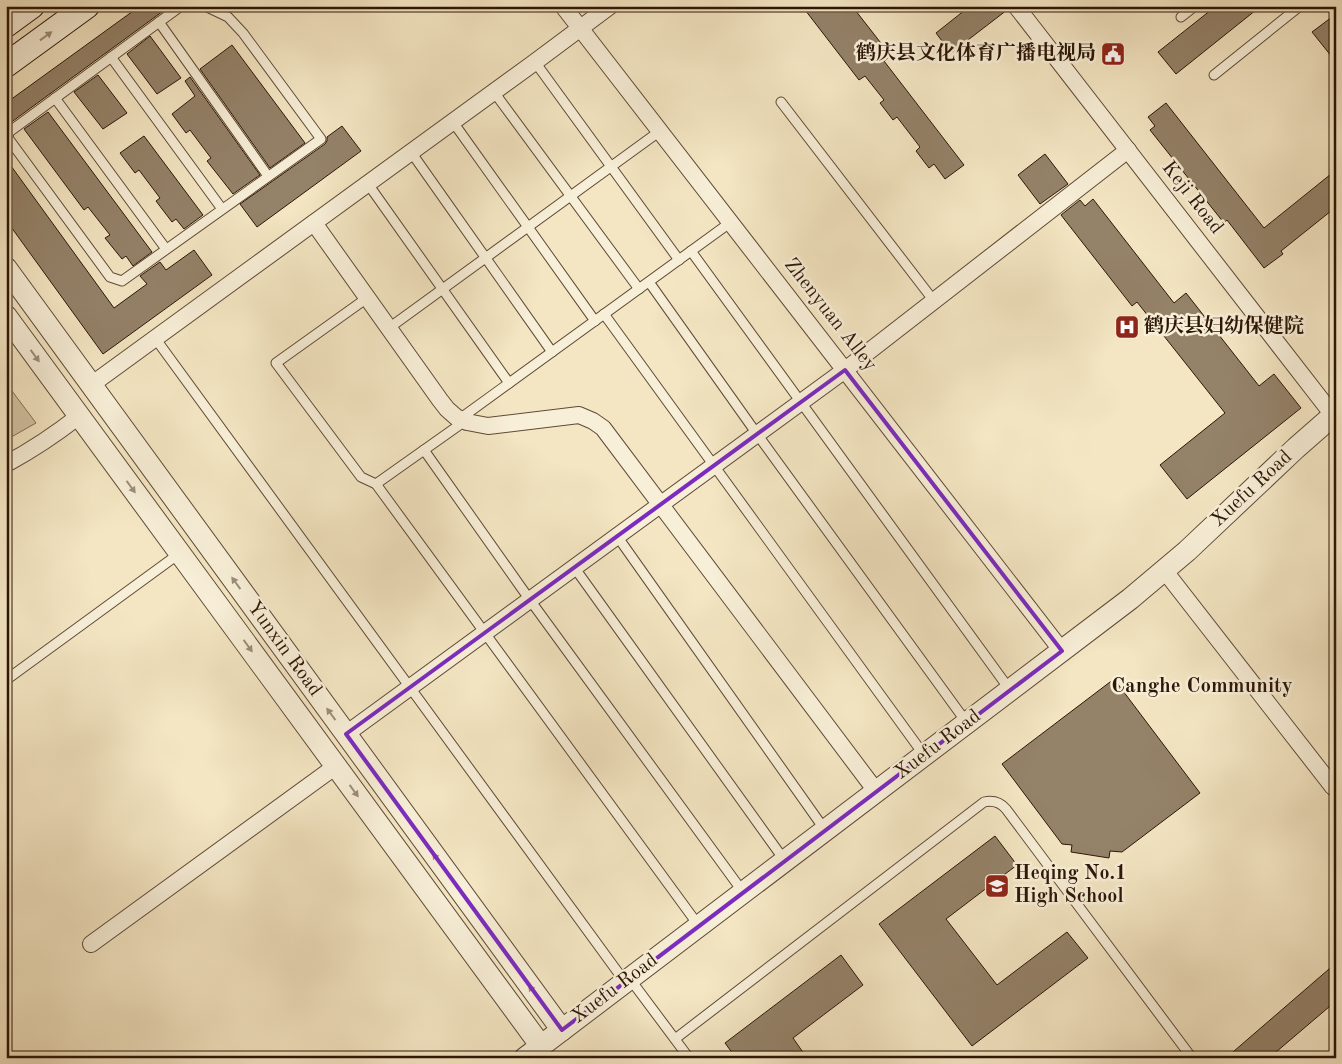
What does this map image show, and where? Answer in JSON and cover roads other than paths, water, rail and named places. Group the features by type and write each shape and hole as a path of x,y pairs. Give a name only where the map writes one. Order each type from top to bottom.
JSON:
{"main road":[{"path":"6,25 32,6"},
{"path":"6,65 87,6"}],"street":[{"name":"Zhenyuan Alley","path":"563,6 1062,651"},
{"path":"91,384 581,29 610,6"},
{"name":"Keji Road","path":"1016,6 1335,414"},
{"path":"346,734 845,370 1128,150"},
{"path":"314,223 447,410 456,417 488,426 579,415 603,428 876,791"},
{"name":"Yunxin Road","path":"6,268 562,1030"},
{"name":"Yunxin Road","path":"6,316 336,766 533,1052"},
{"name":"Xuefu Road","path":"533,1052 1130,599 1188,550 1296,448 1335,414"},
{"path":"6,464 56,434 79,416"},
{"path":"1164,570 1333,787"},
{"path":"90,944 336,766"}],"lane":[{"path":"181,6 9,132 8,138 13,146 110,277 122,281 321,139 243,33 228,17 205,6"},
{"path":"1181,17 1195,6"},
{"path":"1214,75 1300,6"},
{"path":"159,22 268,176"},
{"path":"111,57 222,209"},
{"path":"535,62 679,260"},
{"path":"494,92 639,289"},
{"path":"55,98 166,249"},
{"path":"781,102 934,300"},
{"path":"453,122 595,321"},
{"path":"388,328 660,131"},
{"path":"411,152 552,352"},
{"path":"368,184 509,383"},
{"path":"376,484 424,450 509,383 731,222"},
{"path":"691,251 1010,690"},
{"path":"649,282 967,723"},
{"path":"367,298 276,363 361,477 376,484 699,926"},
{"path":"604,314 924,756"},
{"path":"155,338 627,980 689,1058"},
{"path":"424,450 530,600 743,892"},
{"path":"617,536 826,830"},
{"path":"6,680 180,553"},
{"path":"574,567 785,861"},
{"path":"675,1039 984,802 994,801 1003,805 1192,1058"}],"place":[{"name":"鹤庆县文化体育广播电视局","path":"1113,54"},
{"name":"鹤庆县妇幼保健院","path":"1127,327"},
{"name":"Heqing No.1 High School","path":"997,886"}],"district":[{"name":"Canghe Community","path":"1202,686"}]}
